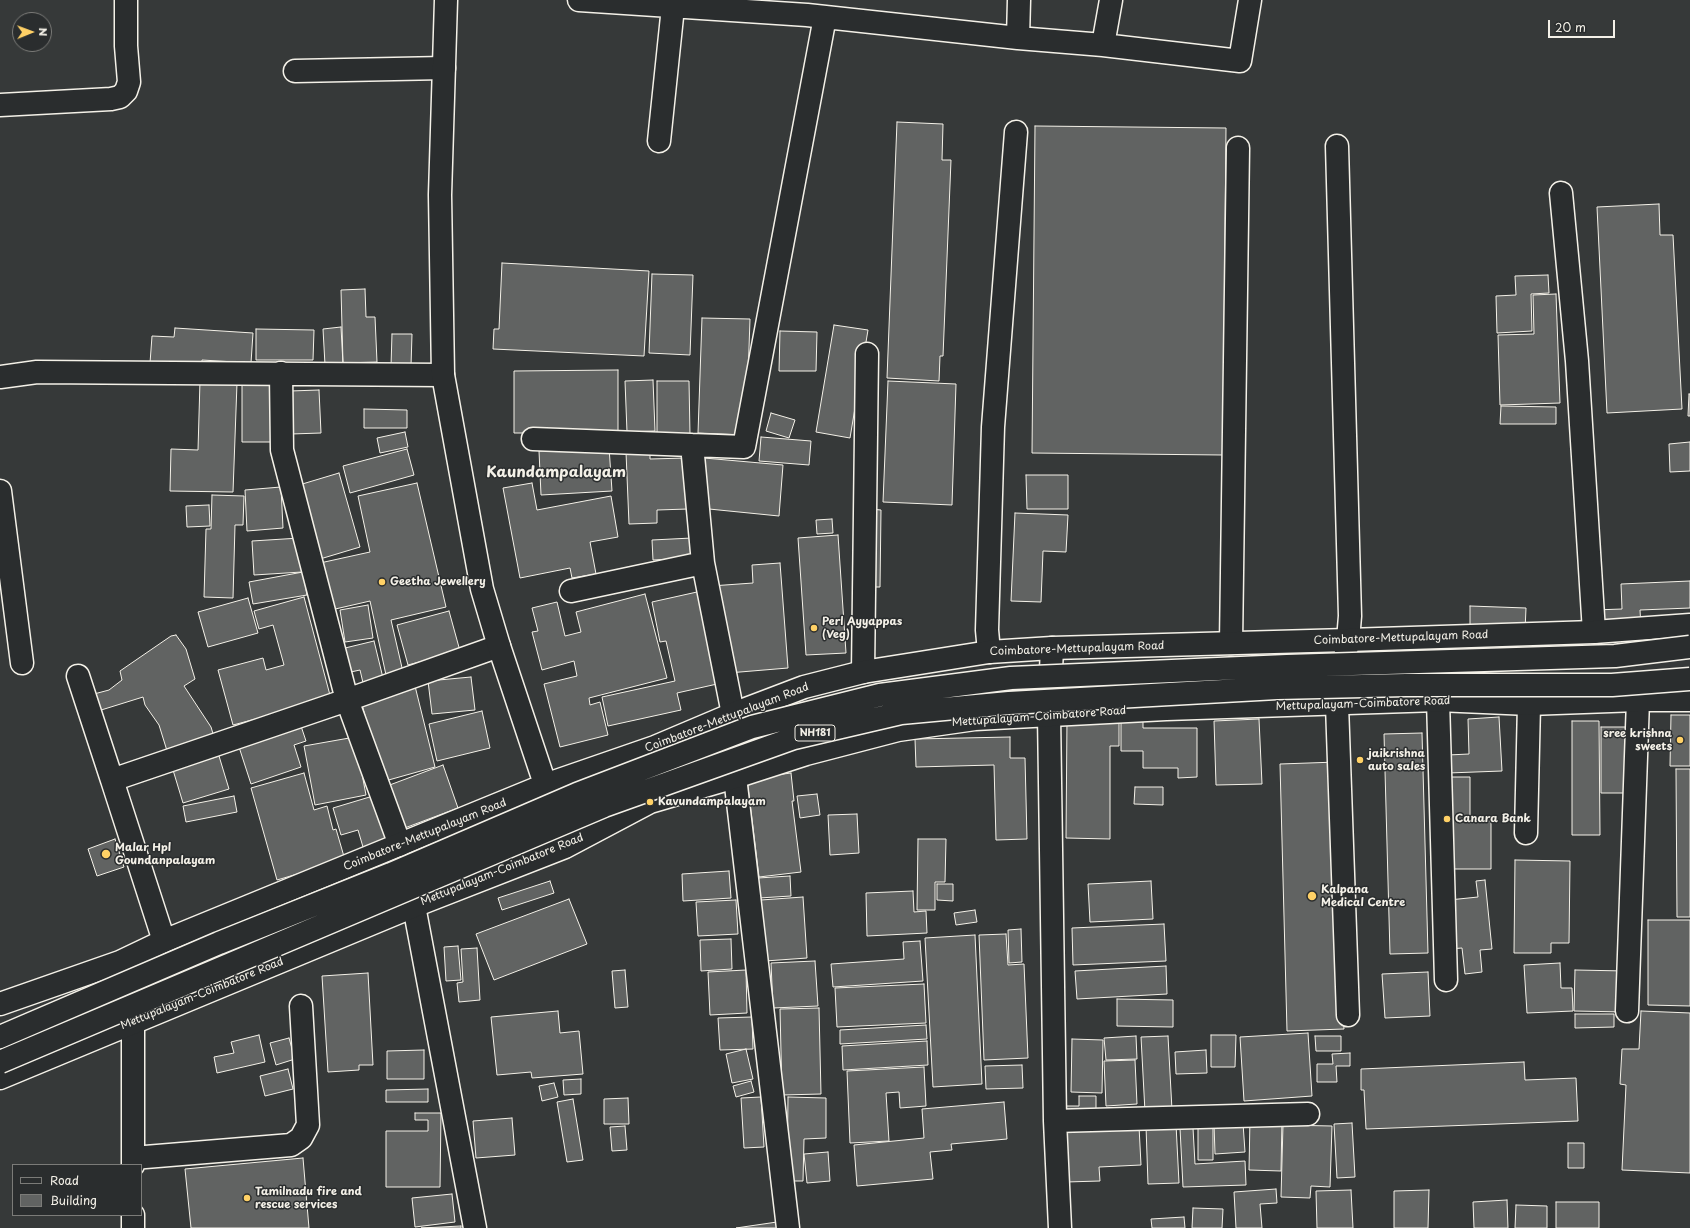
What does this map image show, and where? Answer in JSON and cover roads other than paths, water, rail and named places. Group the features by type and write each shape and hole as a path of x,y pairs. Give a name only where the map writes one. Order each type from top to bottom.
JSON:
{"main road":[{"path":"0,105 111,99 120,97 126,91 129,82 126,46 126,0"},
{"path":"446,0 440,195 443,375 482,589 499,646 565,847"},
{"path":"579,0 824,17 1018,38 1103,44 1240,61 1250,0"},
{"path":"1018,38 1019,0"},
{"path":"1103,44 1111,0"},
{"path":"659,141 672,7"},
{"path":"533,439 744,447 824,17"},
{"path":"295,71 444,68"},
{"path":"989,652 987,630 993,427 1016,132"},
{"path":"1337,146 1350,616 1348,640 1337,704 1348,1015"},
{"path":"1231,643 1238,148"},
{"path":"1561,193 1577,361 1594,632"},
{"path":"863,672 867,354"},
{"path":"0,377 37,372 443,375"},
{"path":"281,373 282,450 347,700 400,845"},
{"path":"692,445 702,563 732,714"},
{"path":"0,491 6,579 22,663"},
{"path":"571,591 702,563"},
{"name":"Coimbatore-Mettupalayam Road","path":"0,1004 120,962 164,941 545,785 655,747 732,714 804,687 863,672 989,652 1052,648 1594,632 1690,625"},
{"path":"112,780 347,700 499,646"},
{"name":"NH181","path":"0,1037 219,943 391,874 577,794 752,727 880,695 1011,678 1287,666 1615,656 1690,647"},
{"path":"1052,648 1049,714 1055,1121 1060,1228"},
{"path":"78,676 164,941"},
{"name":"NH181","path":"0,1062 604,806 794,738 901,713 1009,703 1277,688 1406,685 1612,685 1690,679"},
{"path":"1438,700 1446,980"},
{"name":"Mettupalayam-Coimbatore Road","path":"0,1078 414,906 565,847 650,802 806,754 898,730 975,719 1049,714 1438,700 1529,704 1638,700 1690,700"},
{"path":"1627,1011 1638,700"},
{"path":"1526,833 1529,704"},
{"path":"735,777 788,1228"},
{"path":"414,906 475,1228"},
{"path":"132,1022 133,1162 291,1144 301,1138 308,1125 301,1006"},
{"path":"1055,1121 1308,1114"},
{"path":"133,1216 133,1228"}],"place":[{"name":"Geetha Jewellery","path":"382,582"},
{"name":"Perl Ayyappas (Veg)","path":"814,628"},
{"name":"sree krishna sweets","path":"1680,740"},
{"name":"jaikrishna auto sales","path":"1360,760"},
{"name":"Kavundampalayam","path":"650,802"},
{"name":"Canara Bank","path":"1447,819"},
{"name":"Malar Hpl Goundanpalayam","path":"106,854"},
{"name":"Kalpana Medical Centre","path":"1312,896"},
{"name":"Tamilnadu fire and rescue services","path":"247,1198"}],"district":[{"name":"Kaundampalayam","path":"556,473"}]}
